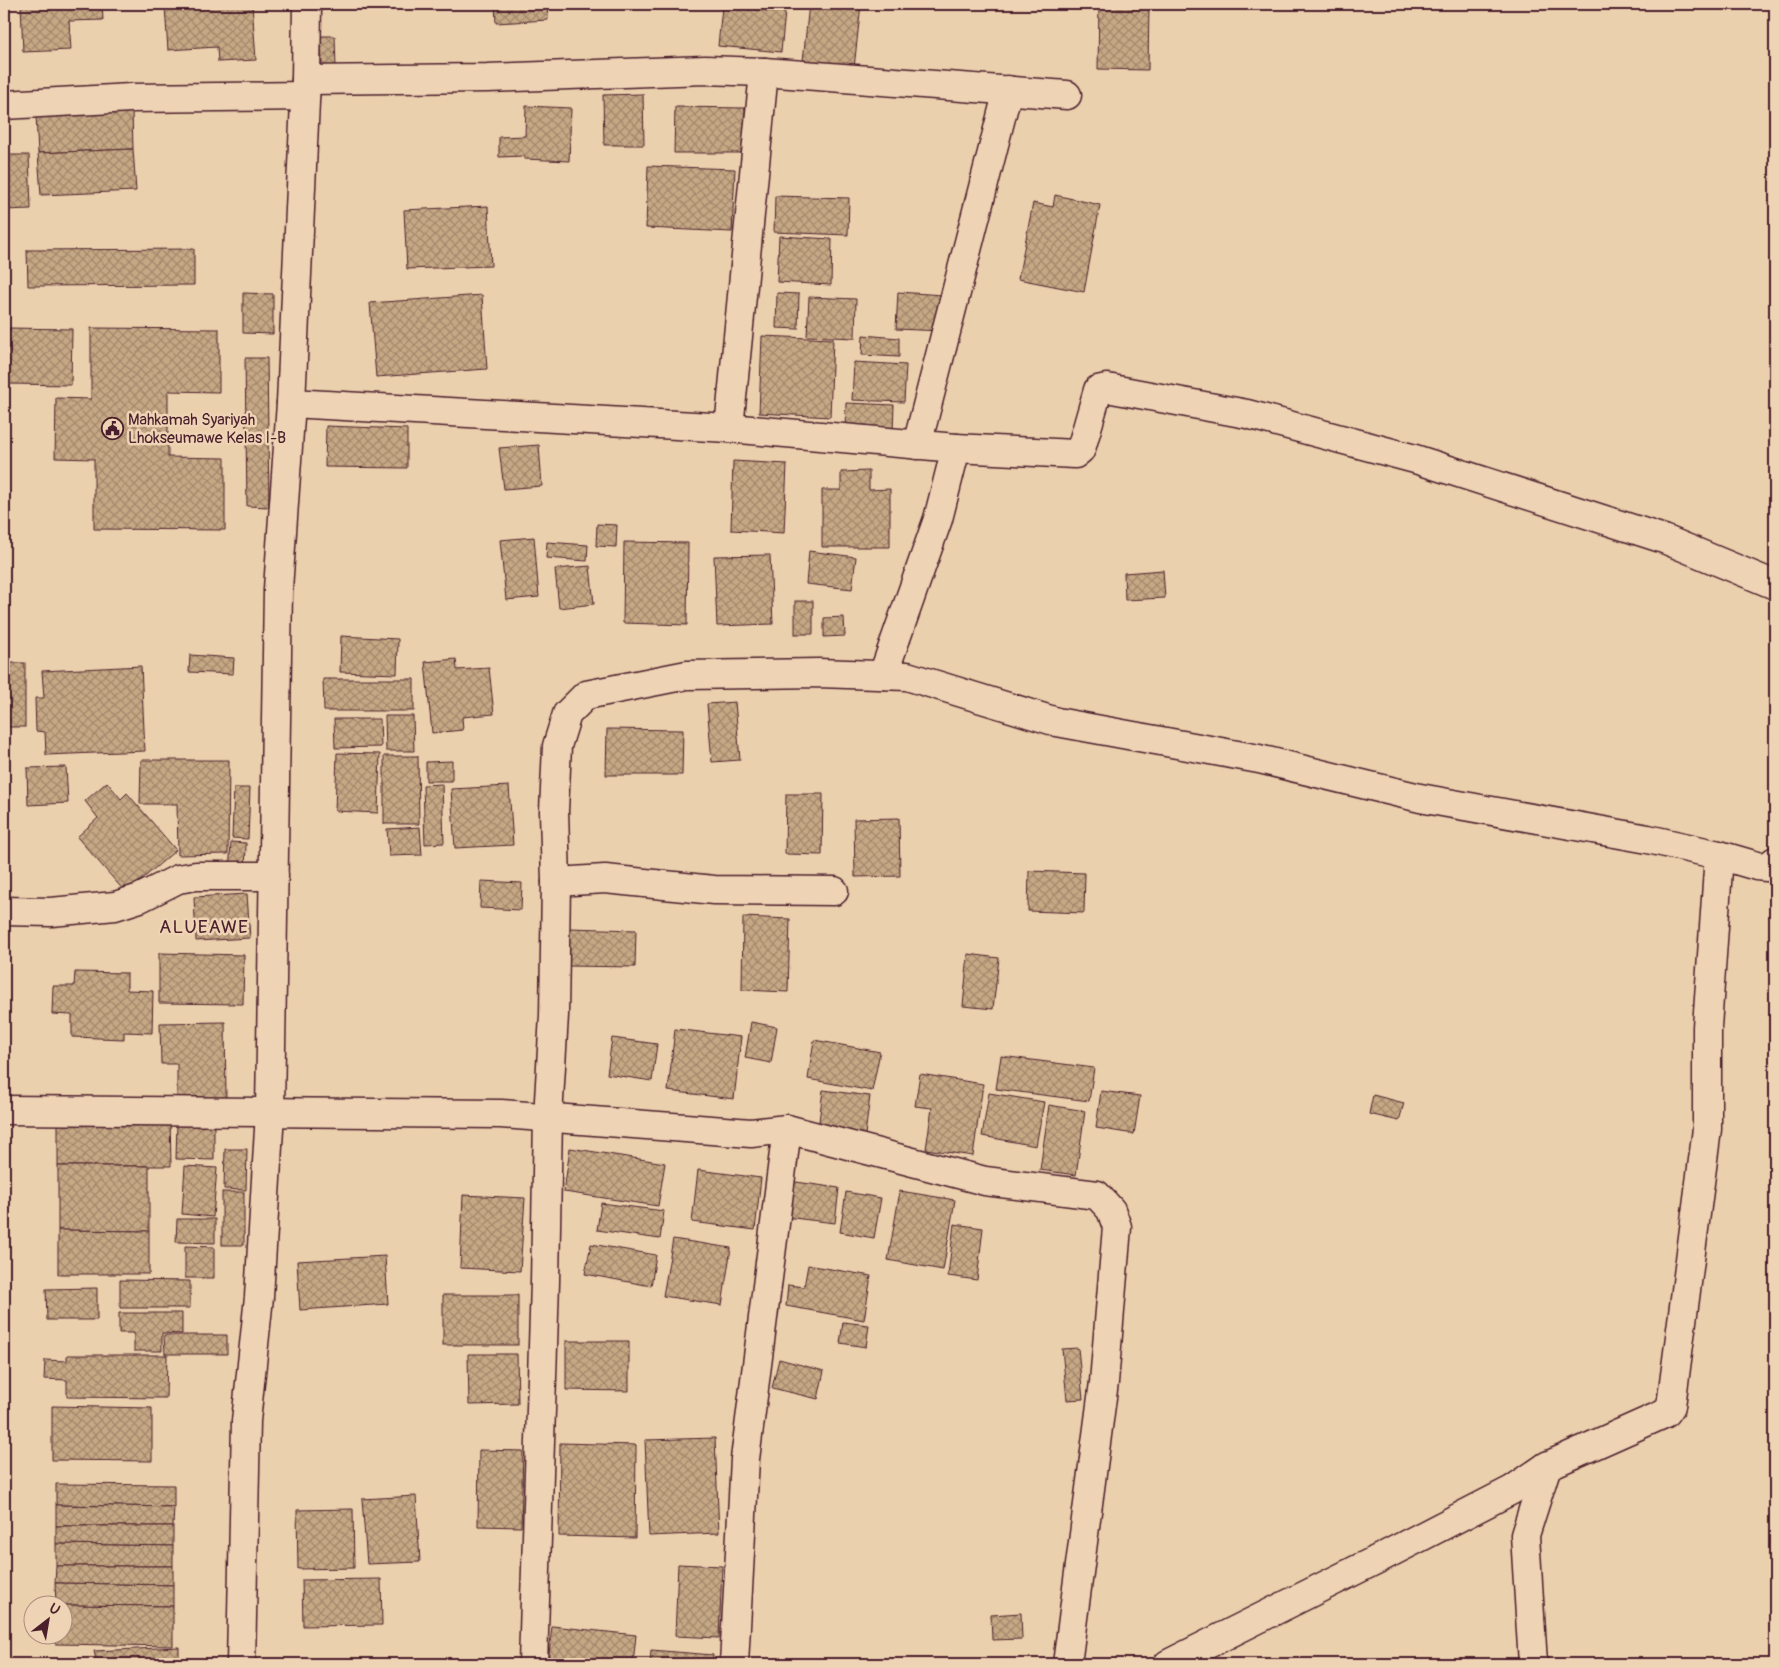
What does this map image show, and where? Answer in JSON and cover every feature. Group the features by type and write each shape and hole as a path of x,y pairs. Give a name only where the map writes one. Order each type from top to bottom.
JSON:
{"street":[{"path":"241,1664 246,1421 259,1297 270,1112 278,589 291,403 306,88 307,4"},
{"path":"4,105 487,78 705,70 764,72 1066,94"},
{"path":"729,428 764,72"},
{"path":"916,445 1008,90"},
{"path":"291,403 729,428 916,445 1075,454 1081,449 1098,390 1107,388 1247,414 1415,459 1664,539 1775,585"},
{"path":"883,675 938,519 956,448"},
{"path":"533,1664 545,1292 548,1117 554,1015 556,882 554,811 557,746 568,714 586,694 688,675 818,673 907,676 1057,722 1259,759 1420,798 1648,838 1748,861 1707,1027 1707,1129 1670,1406 1666,1413 1547,1466 1512,1490 1168,1664"},
{"path":"4,911 51,912 115,906 140,898 178,879 196,876 274,876"},
{"path":"556,882 605,879 714,890 834,891"},
{"path":"4,1110 501,1114 751,1133 786,1130 985,1181 1097,1195 1111,1210 1117,1227 1104,1382 1067,1664"},
{"path":"734,1664 745,1459 786,1130"},
{"path":"1533,1664 1525,1535 1547,1466"}],"building":[{"path":"21,4 102,4 103,20 69,21 71,50 23,52"},
{"path":"252,4 256,60 218,62 217,47 168,50 165,7"},
{"path":"495,4 547,4 548,20 496,23"},
{"path":"809,4 861,4 854,68 803,61"},
{"path":"1099,4 1149,4 1148,70 1098,69"},
{"path":"722,7 785,12 781,52 718,46"},
{"path":"321,36 335,36 336,68 322,68"},
{"path":"643,94 644,145 604,145 603,95"},
{"path":"526,106 571,108 569,161 524,159 524,156 499,157 499,137 525,136"},
{"path":"675,107 745,108 745,153 674,153"},
{"path":"132,110 133,149 38,153 36,115"},
{"path":"133,149 136,191 41,195 38,153"},
{"path":"4,155 29,155 31,209 4,210"},
{"path":"648,166 735,169 732,232 646,228"},
{"path":"1055,195 1100,205 1084,292 1018,279 1033,203 1053,207"},
{"path":"775,196 849,198 848,235 774,232"},
{"path":"488,206 491,266 407,269 404,210"},
{"path":"779,236 832,239 831,285 777,282"},
{"path":"194,249 194,285 28,286 27,250"},
{"path":"898,292 943,295 942,331 896,329"},
{"path":"243,293 273,294 273,334 243,333"},
{"path":"777,293 799,294 798,329 776,328"},
{"path":"482,295 487,369 376,377 370,303"},
{"path":"809,297 856,299 855,338 807,336"},
{"path":"8,328 72,329 71,385 8,384"},
{"name":"Mahkamah Syariyah Lhokseumawe Kelas I-B","path":"91,328 219,329 219,392 168,391 168,457 225,458 225,530 94,529 94,459 55,458 56,398 91,399"},
{"path":"863,335 899,338 899,357 862,355"},
{"path":"762,336 833,339 830,417 759,413"},
{"path":"245,358 267,358 269,507 247,506"},
{"path":"854,362 906,365 904,402 852,400"},
{"path":"846,403 894,405 893,431 845,429"},
{"path":"326,426 407,429 407,468 325,467"},
{"path":"539,445 542,486 504,489 499,448"},
{"path":"733,461 787,464 784,533 731,530"},
{"path":"869,471 869,490 890,489 890,547 822,547 822,490 841,490 841,472"},
{"path":"597,524 617,525 616,547 596,546"},
{"path":"534,537 539,597 506,600 500,540"},
{"path":"547,542 588,545 587,561 546,558"},
{"path":"624,542 688,543 687,625 623,623"},
{"path":"809,551 856,557 852,589 806,584"},
{"path":"770,555 773,624 717,626 714,556"},
{"path":"590,566 594,604 559,608 555,569"},
{"path":"1163,570 1165,598 1125,600 1124,573"},
{"path":"795,601 813,601 813,634 795,634"},
{"path":"844,617 845,636 824,637 824,618"},
{"path":"341,636 398,639 397,674 340,672"},
{"path":"190,655 234,658 233,674 189,672"},
{"path":"456,659 457,670 489,668 494,714 462,717 463,730 432,733 425,662"},
{"path":"4,663 25,663 25,727 4,727"},
{"path":"141,666 145,751 46,755 45,732 36,731 35,698 44,698 42,671"},
{"path":"323,679 414,679 414,711 324,711"},
{"path":"735,702 740,760 712,762 707,704"},
{"path":"385,716 413,716 414,751 386,751"},
{"path":"334,719 380,719 381,747 335,748"},
{"path":"607,729 683,730 682,775 606,775"},
{"path":"337,753 380,754 378,813 335,811"},
{"path":"384,756 418,756 419,824 384,824"},
{"path":"141,760 229,760 228,854 178,855 177,804 140,804"},
{"path":"452,761 452,781 426,781 426,762"},
{"path":"66,767 68,803 28,805 27,768"},
{"path":"107,782 121,799 127,793 176,850 126,893 77,837 98,818 85,801"},
{"path":"442,784 444,843 425,844 423,785"},
{"path":"509,786 513,845 455,848 451,789"},
{"path":"234,788 250,788 248,839 232,838"},
{"path":"786,794 823,794 822,855 785,854"},
{"path":"899,818 900,876 855,877 854,819"},
{"path":"420,827 422,855 389,856 387,829"},
{"path":"231,842 246,843 245,874 229,873"},
{"path":"1029,871 1085,873 1084,913 1028,911"},
{"path":"481,881 522,883 521,910 480,908"},
{"path":"247,894 250,938 196,941 194,897"},
{"path":"743,917 790,919 788,992 742,990"},
{"path":"569,928 636,930 635,967 568,966"},
{"path":"159,953 244,955 243,1004 159,1003"},
{"path":"968,954 999,958 993,1009 963,1006"},
{"path":"75,972 127,973 127,990 153,991 152,1033 124,1032 124,1039 72,1037 72,1015 52,1014 53,986 74,986"},
{"path":"225,1022 226,1099 177,1100 177,1064 161,1064 160,1023"},
{"path":"751,1022 777,1027 771,1063 745,1058"},
{"path":"675,1029 741,1037 734,1099 668,1091"},
{"path":"612,1038 657,1044 652,1081 607,1074"},
{"path":"814,1040 880,1052 872,1091 808,1079"},
{"path":"1001,1056 1094,1068 1089,1101 996,1089"},
{"path":"920,1074 983,1084 973,1156 926,1149 932,1108 915,1106"},
{"path":"823,1090 870,1096 865,1135 818,1129"},
{"path":"1101,1091 1140,1096 1134,1134 1096,1128"},
{"path":"989,1093 1044,1102 1036,1146 982,1136"},
{"path":"1373,1095 1404,1103 1399,1121 1369,1114"},
{"path":"1049,1105 1085,1111 1076,1175 1040,1170"},
{"path":"58,1115 170,1115 171,1166 58,1166"},
{"path":"177,1121 214,1122 214,1160 176,1159"},
{"path":"570,1148 665,1163 658,1206 564,1192"},
{"path":"225,1149 247,1149 246,1190 224,1189"},
{"path":"58,1166 149,1166 149,1231 58,1230"},
{"path":"185,1166 217,1168 213,1217 182,1214"},
{"path":"698,1170 761,1178 755,1230 692,1222"},
{"path":"789,1181 839,1188 835,1223 785,1217"},
{"path":"900,1191 955,1200 943,1270 888,1260"},
{"path":"222,1192 244,1192 244,1245 222,1245"},
{"path":"846,1192 881,1198 874,1238 840,1232"},
{"path":"463,1195 525,1198 520,1271 460,1268"},
{"path":"601,1203 664,1211 660,1239 597,1230"},
{"path":"177,1219 215,1219 215,1243 176,1242"},
{"path":"954,1224 983,1228 977,1280 948,1276"},
{"path":"58,1230 149,1231 149,1274 58,1274"},
{"path":"673,1239 731,1248 722,1305 663,1296"},
{"path":"591,1244 656,1255 651,1286 585,1274"},
{"path":"185,1246 214,1247 214,1278 185,1278"},
{"path":"385,1256 388,1304 300,1310 297,1261"},
{"path":"808,1265 871,1276 864,1320 786,1306 788,1285 804,1287"},
{"path":"120,1280 190,1281 190,1308 120,1308"},
{"path":"97,1288 97,1320 47,1320 46,1289"},
{"path":"443,1295 518,1295 518,1345 443,1345"},
{"path":"119,1313 182,1313 182,1334 162,1333 162,1351 134,1351 134,1333 119,1333"},
{"path":"843,1322 869,1325 866,1347 840,1343"},
{"path":"164,1335 227,1335 227,1354 165,1354"},
{"path":"566,1341 629,1341 629,1391 566,1390"},
{"path":"1078,1348 1083,1399 1067,1400 1062,1349"},
{"path":"468,1354 517,1354 518,1404 469,1405"},
{"path":"67,1355 167,1355 166,1398 67,1397 67,1380 44,1379 45,1360 67,1361"},
{"path":"779,1359 824,1371 818,1399 772,1388"},
{"path":"52,1406 152,1408 152,1461 52,1460"},
{"path":"715,1438 719,1533 649,1536 645,1440"},
{"path":"560,1443 636,1445 635,1538 559,1536"},
{"path":"479,1450 523,1451 521,1527 478,1526"},
{"path":"56,1484 174,1485 174,1507 56,1505"},
{"path":"416,1496 420,1562 367,1564 362,1499"},
{"path":"56,1505 174,1507 173,1526 56,1526"},
{"path":"353,1509 354,1568 298,1569 297,1510"},
{"path":"56,1526 173,1526 173,1546 56,1544"},
{"path":"56,1544 173,1546 173,1566 56,1566"},
{"path":"678,1564 722,1566 719,1638 675,1636"},
{"path":"56,1566 173,1566 173,1585 55,1583"},
{"path":"381,1579 382,1625 303,1626 302,1580"},
{"path":"55,1583 173,1585 173,1606 72,1605 72,1596 56,1596"},
{"path":"72,1605 173,1606 173,1646 72,1644"},
{"path":"1021,1613 1022,1639 992,1640 991,1615"},
{"path":"552,1626 636,1635 633,1664 548,1664"},
{"path":"179,1647 179,1664 97,1664 94,1651"},
{"path":"651,1650 713,1655 712,1664 650,1664"}],"place":[{"name":"Mahkamah Syariyah Lhokseumawe Kelas I-B","path":"112,428"}],"district":[{"name":"ALUEAWE","path":"204,926"}]}
